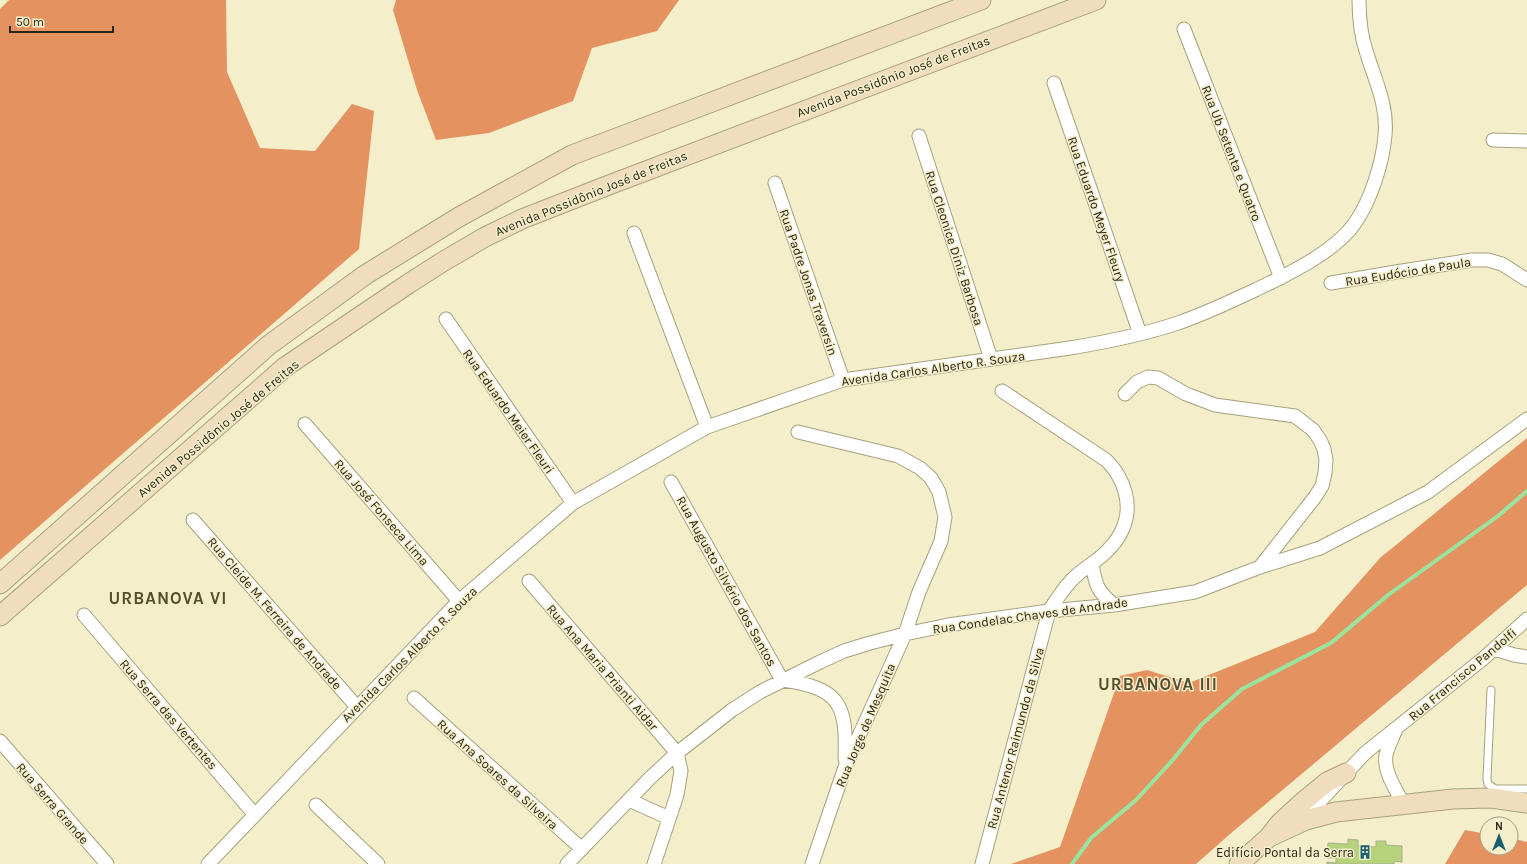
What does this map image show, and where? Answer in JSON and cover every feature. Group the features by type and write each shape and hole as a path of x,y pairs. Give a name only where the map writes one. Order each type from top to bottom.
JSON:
{"street":[{"name":"Avenida Possidônio José de Freitas","path":"0,584 269,345 365,275 459,217 572,155 981,0"},
{"name":"Avenida Possidônio José de Freitas","path":"0,616 285,368 408,284 485,237 522,219 639,173 1096,0"},
{"name":"Avenida Carlos Alberto R. Souza","path":"208,864 254,814 459,601 573,503 708,427 843,380 1104,342 1140,334 1178,323 1205,313 1281,278 1323,253 1355,224 1369,197 1384,150 1386,133 1382,101 1377,80 1366,52 1362,33 1359,0"},
{"name":"Rua Ub Setenta e Quatro","path":"1184,29 1281,278"},
{"name":"Rua Eduardo Meyer Fleury","path":"1054,83 1140,334"},
{"name":"Rua Cleonice Diniz Barbosa","path":"918,136 991,359"},
{"path":"1493,140 1527,141"},
{"name":"Rua Padre Jonas Traversin","path":"775,183 843,380"},
{"path":"634,233 708,427"},
{"name":"Rua Eudócio de Paula","path":"1331,283 1472,260 1488,260 1502,264 1527,280"},
{"name":"Rua Eduardo Meier Fleuri","path":"446,319 573,503"},
{"path":"1125,394 1137,382 1148,377 1158,378 1186,394 1215,405 1295,416 1313,430 1324,449 1326,460 1322,486 1260,567"},
{"name":"Rua Antenor Raimundo da Silva","path":"982,864 1049,611 1066,586 1109,549 1124,528 1127,512 1126,493 1119,476 1106,460 1002,391"},
{"name":"Rua Condelac Chaves de Andrade","path":"567,864 650,778 677,753 732,710 782,680 844,651 905,634 948,625 1195,592 1260,567 1320,548 1428,492 1527,419"},
{"name":"Rua José Fonseca Lima","path":"305,424 459,601"},
{"name":"Rua Jorge de Mesquita","path":"798,432 898,456 920,468 931,478 939,492 945,517 940,541 918,592 905,634 845,767 812,864"},
{"name":"Rua Augusto Silvério dos Santos","path":"671,482 782,680"},
{"name":"Rua Cleide M. Ferreira de Andrade","path":"194,520 357,707"},
{"path":"1092,564 1096,585 1101,594 1114,604"},
{"name":"Rua Ana Maria Prianti Aidar","path":"529,581 677,753"},
{"name":"Rua Serra das Vertentes","path":"84,615 254,814"},
{"name":"Rua Francisco Pandolfi","path":"1306,820 1322,799 1365,753 1524,626"},
{"path":"1495,649 1514,655 1527,656"},
{"path":"782,680 798,682 822,690 833,697 841,708 846,735 845,767"},
{"name":"Rua Ana Soares da Silveira","path":"414,698 582,849"},
{"name":"Rua Francisco Pandolfi","path":"1386,763 1386,755 1396,728"},
{"name":"Rua Serra Grande","path":"0,741 107,864"},
{"path":"654,864 677,795 681,770 677,753"},
{"path":"1365,753 1386,763 1393,783 1404,804"},
{"path":"1239,864 1268,837 1280,823 1318,789 1346,773"},
{"path":"1268,837 1306,820 1336,812 1453,799 1488,791 1527,804"},
{"path":"628,800 669,818"},
{"path":"316,805 378,864"}],"lane":[{"path":"1491,690 1487,779 1488,791 1495,789 1527,790"}],"shaded area":[{"path":"9,0 226,0 227,72 260,148 315,151 352,104 374,111 359,249 0,560 0,9"},
{"path":"396,0 679,0 657,31 592,48 573,101 489,133 436,140 417,90 393,10"},
{"path":"1527,438 1527,585 1196,864 1011,864 1060,847 1120,676 1147,670 1189,683 1315,632 1380,558"},
{"path":"1465,830 1479,833 1479,856 1519,856 1519,840 1527,842 1527,864 1445,864"}],"building":[{"name":"Edifício Pontal da Serra","path":"1348,839 1358,840 1358,846 1376,847 1376,841 1386,841 1386,845 1402,846 1402,862 1394,861 1394,864 1327,864 1327,862 1336,863 1336,858 1327,858 1328,843 1348,844"}],"waterway":[{"path":"1072,864 1091,838 1136,800 1171,762 1201,725 1242,689 1331,643 1388,595 1498,516 1527,491"}],"place":[{"name":"Edifício Pontal da Serra","path":"1365,852"}],"district":[{"name":"URBANOVA VI","path":"168,598"},
{"name":"URBANOVA III","path":"1158,684"}]}
